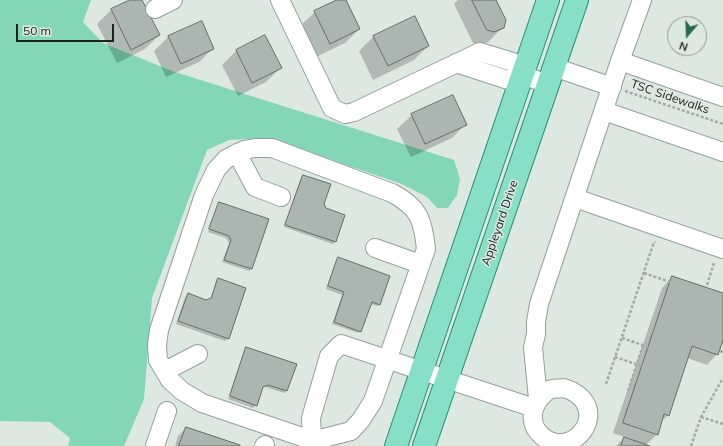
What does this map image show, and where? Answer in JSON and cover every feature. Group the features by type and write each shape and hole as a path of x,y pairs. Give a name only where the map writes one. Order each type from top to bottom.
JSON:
{"main road":[{"path":"396,446 548,0"},
{"name":"Appleyard Drive","path":"424,446 576,0"}],"street":[{"path":"155,9 173,0"},
{"path":"280,0 332,108 345,114 354,112 456,64 508,80 522,75 551,75 612,87"},
{"path":"312,438 311,418 329,356 342,344 447,379 540,399 534,347 539,304 620,61 642,0"},
{"path":"620,61 723,97"},
{"path":"604,112 723,152"},
{"path":"272,148 392,192 403,199 416,211 424,228 426,249 420,264 373,401 361,420 351,431 320,439 302,437 202,403 182,391 170,380 158,360 157,346 159,330 204,195 216,170 226,159 244,150 272,148"},
{"path":"237,153 255,187 282,197"},
{"path":"575,198 721,257"},
{"path":"375,248 420,264"},
{"path":"165,371 198,354"},
{"path":"156,446 167,411"}],"path":[{"name":"TSC Sidewalks","path":"612,87 723,124"},
{"path":"606,384 654,242 662,245"},
{"path":"706,285 714,263 721,257"},
{"path":"644,274 670,282"},
{"path":"622,338 648,347"},
{"path":"628,391 643,345"},
{"path":"616,357 642,366"},
{"path":"691,446 701,417 723,378"},
{"path":"701,417 723,424"}],"green space":[{"path":"0,0 91,0 83,22 103,43 172,71 454,160 460,179 457,195 448,208 437,208 427,197 402,184 267,138 229,140 207,150 152,298 144,399 124,446 68,446 70,438 50,422 0,421"}],"building":[{"path":"130,0 142,0 160,35 131,50 111,9"},
{"path":"337,0 346,0 360,29 330,44 314,11"},
{"path":"472,0 496,0 506,20 504,28 494,32 487,30"},
{"path":"415,16 429,46 388,66 373,36"},
{"path":"202,21 214,49 181,64 168,36"},
{"path":"265,35 282,68 252,83 236,50"},
{"path":"453,95 467,125 425,144 411,114"},
{"path":"303,175 331,184 324,204 326,208 345,215 336,242 285,225"},
{"path":"219,202 269,219 252,269 224,260 231,240 229,236 209,229"},
{"path":"338,257 390,276 380,305 372,302 361,332 334,322 344,292 328,286"},
{"path":"672,276 723,293 723,340 718,355 692,346 669,416 664,414 658,435 623,423"},
{"path":"218,278 246,288 229,339 178,321 188,293 206,300 211,298"},
{"path":"246,347 297,364 287,391 268,385 263,387 257,406 230,396"},
{"path":"186,427 240,445 240,446 179,446"},
{"path":"624,437 650,446 621,446"}]}
